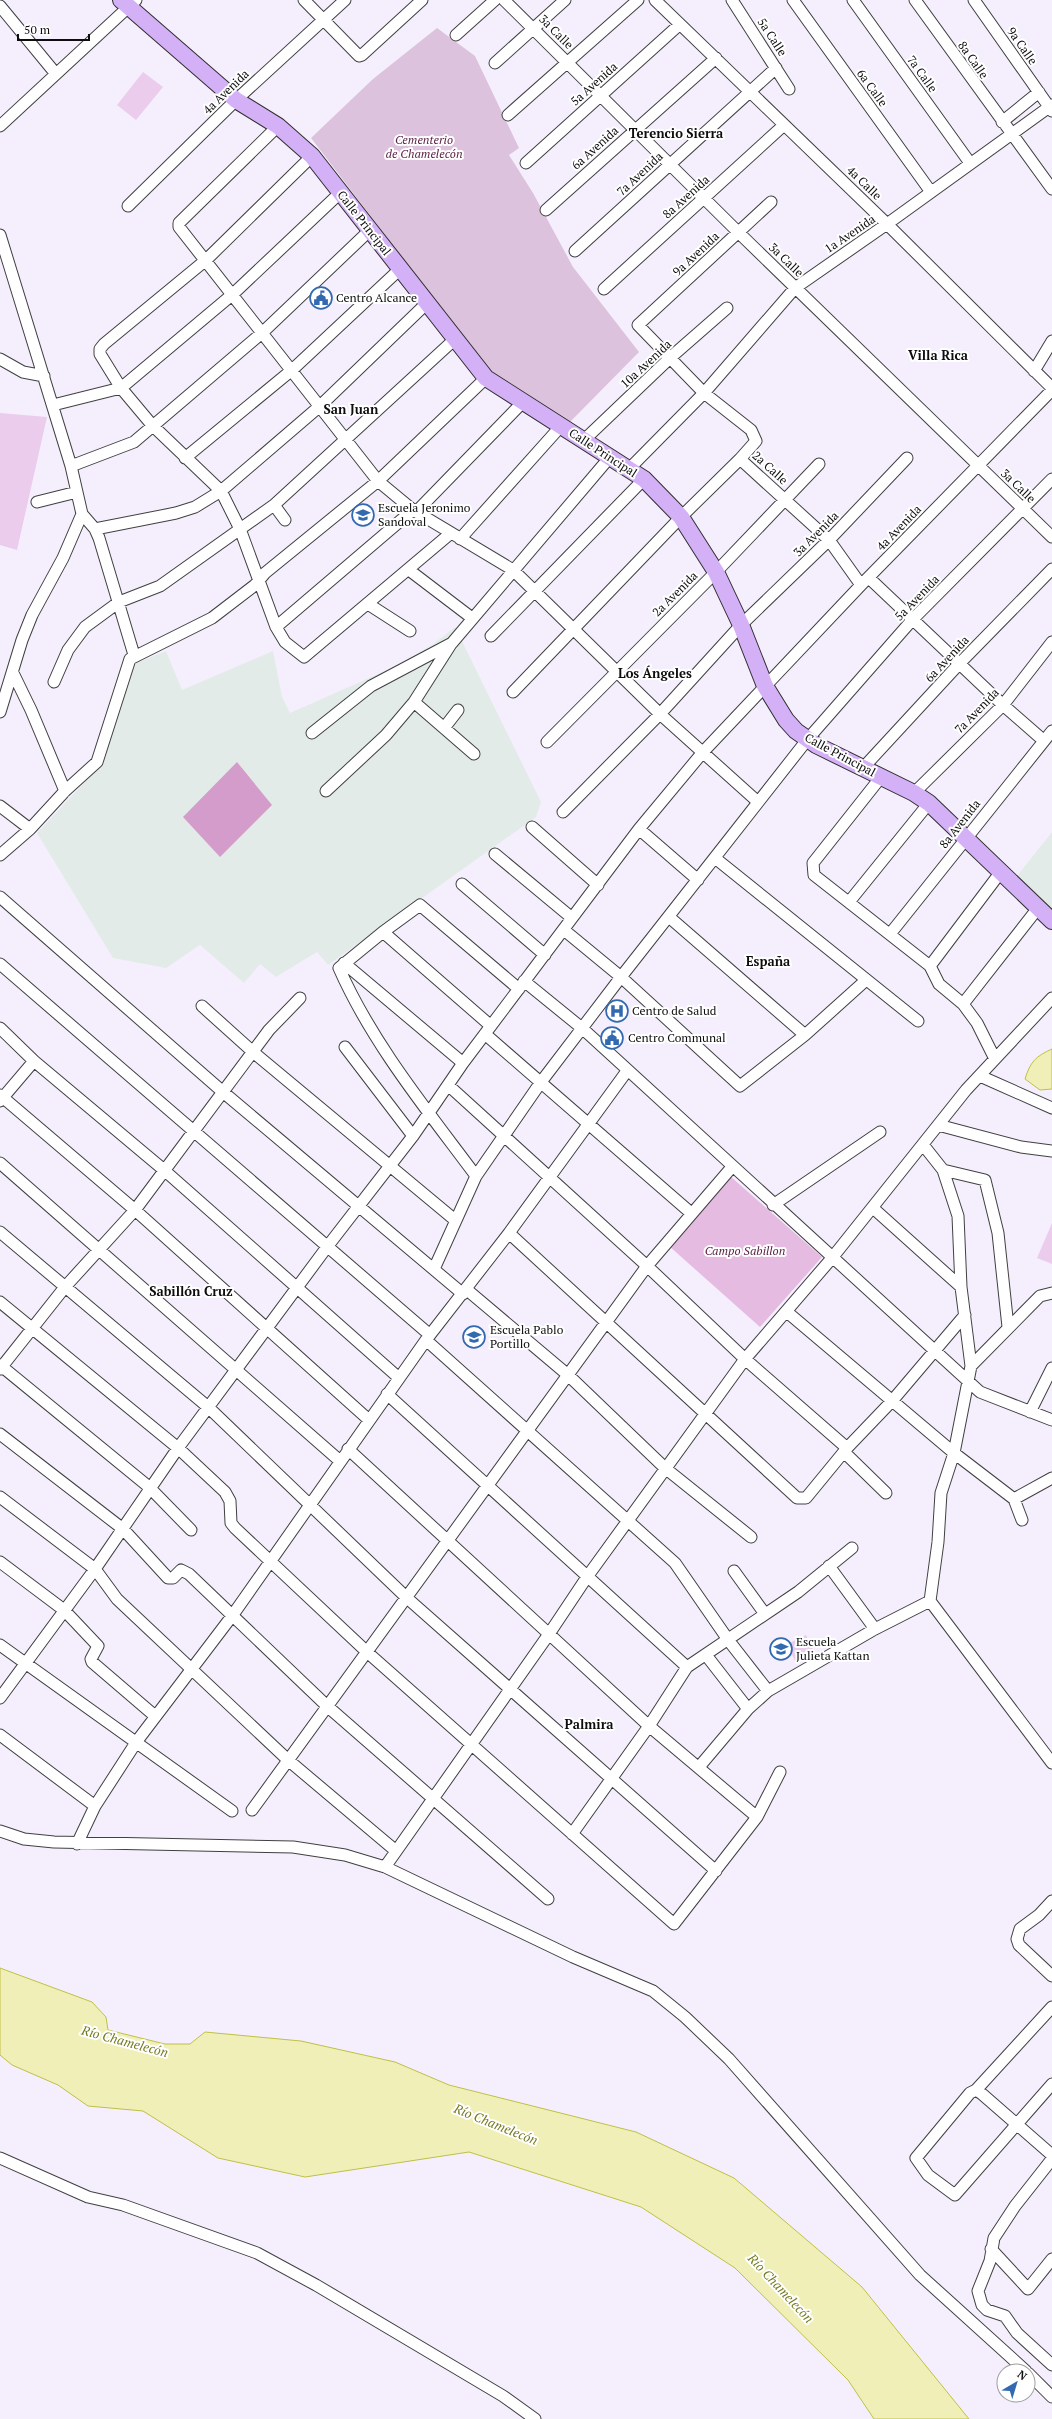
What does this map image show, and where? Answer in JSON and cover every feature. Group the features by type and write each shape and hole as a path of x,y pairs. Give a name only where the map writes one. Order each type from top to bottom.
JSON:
{"street":[{"path":"304,0 355,54 362,55 422,0"},
{"name":"4a Avenida","path":"128,206 236,100 345,0"},
{"path":"456,35 494,0"},
{"name":"3a Calle","path":"504,0 534,28 795,288 1052,537"},
{"path":"495,64 565,0"},
{"path":"508,115 638,0"},
{"name":"4a Calle","path":"655,0 679,25 716,58 749,93 888,224 1052,389"},
{"name":"5a Calle","path":"732,0 789,89"},
{"name":"6a Calle","path":"793,0 931,192"},
{"name":"7a Calle","path":"853,0 970,163"},
{"name":"8a Calle","path":"915,0 1011,135"},
{"name":"9a Calle","path":"974,0 1051,108"},
{"path":"0,126 56,74 129,2"},
{"name":"Calle Principal","path":"129,2 236,100 278,126 312,156 486,378 644,479 681,517 716,572 742,625 765,686 786,720 807,740 914,793 929,803 1000,873 1052,921"},
{"path":"0,6 56,74"},
{"name":"5a Avenida","path":"526,163 679,25"},
{"name":"6a Avenida","path":"546,210 716,58"},
{"name":"7a Avenida","path":"575,251 776,68"},
{"path":"1002,122 1039,92"},
{"name":"1a Avenida","path":"629,469 704,393 795,288 888,224 970,163 1051,108"},
{"name":"8a Avenida","path":"604,289 784,125"},
{"path":"278,126 179,223 179,227 263,332 378,481 414,511 513,570 660,714 758,802"},
{"path":"1011,135 1052,189"},
{"path":"312,156 206,260 100,349 100,354 121,388 152,425 221,491 240,529 276,627 285,642 304,658 409,570 456,536 561,426"},
{"path":"52,405 121,388 233,294 341,192"},
{"name":"9a Avenida","path":"638,325 771,202"},
{"path":"71,466 134,442 152,425 263,332 369,230"},
{"path":"0,235 71,466 82,514 95,529 119,602 134,655"},
{"path":"185,458 292,370 400,269"},
{"path":"95,529 176,513 195,506 221,491 320,406 427,303"},
{"name":"10a Avenida","path":"584,440 671,357 727,308"},
{"name":"2a Calle","path":"638,325 671,357 704,393 750,430 756,441 740,459 829,540 865,581 913,619 1003,705 1043,740"},
{"path":"54,682 68,650 85,627 119,602 160,586 274,505 346,441 455,339"},
{"path":"1034,371 1052,341"},
{"path":"0,360 23,372 44,376"},
{"path":"0,854 30,829 65,791 97,762 127,663 134,655 212,618 255,586 259,579 378,481 486,378"},
{"name":"4a Avenida","path":"0,1698 27,1664 64,1610 95,1569 123,1529 149,1487 327,1247 413,1136 428,1112 488,1030 639,829 702,752 865,581 1052,389"},
{"path":"276,627 414,511 523,402"},
{"path":"326,791 386,735 414,702 452,643 472,618 610,457"},
{"name":"3a Avenida","path":"563,812 660,714 742,625 829,540 907,458"},
{"path":"513,692 681,517 740,459"},
{"name":"2a Avenida","path":"547,742 716,572 820,464"},
{"path":"491,636 534,590 644,479"},
{"name":"5a Avenida","path":"434,1269 476,1176 541,1082 621,977 807,740 913,619 1052,479"},
{"path":"37,502 77,492"},
{"path":"274,505 285,520"},
{"path":"0,712 22,640 35,609 63,558 82,514"},
{"name":"6a Avenida","path":"863,768 960,664 1052,569"},
{"path":"409,570 472,618"},
{"path":"368,604 410,631"},
{"name":"7a Avenida","path":"914,793 1003,705 1052,642"},
{"path":"312,733 371,686 452,643"},
{"path":"13,673 31,710 65,791"},
{"path":"414,702 474,754"},
{"path":"444,728 458,710"},
{"name":"8a Avenida","path":"890,934 1043,740 1052,731"},
{"path":"881,777 813,863 814,874 930,966 940,984 963,1004 976,1023 995,1059"},
{"path":"849,902 929,803"},
{"path":"0,806 30,829"},
{"path":"532,827 598,885"},
{"path":"639,829 698,880"},
{"path":"495,854 572,918"},
{"path":"715,858 865,981 918,1021"},
{"path":"930,966 1000,873"},
{"path":"462,884 545,955"},
{"path":"0,897 358,1208 568,1375 665,1468 751,1537"},
{"path":"476,1176 428,1112 356,1006 339,968 383,932 420,905 522,985 582,1029 773,1205 980,1392 1052,1420"},
{"path":"963,1004 1038,908"},
{"path":"669,917 805,1035"},
{"path":"564,930 621,977 740,1086 805,1035 865,981"},
{"path":"383,932 488,1030 541,1082 589,1122 691,1213"},
{"path":"344,963 464,1063"},
{"path":"0,964 327,1247 428,1337 528,1431 675,1563 729,1641 768,1691"},
{"path":"191,1530 149,1487 1,1367 65,1287 135,1210 269,1030 300,998"},
{"path":"385,1867 471,1746 587,1577 745,1359 788,1312 924,1146 938,1125 995,1059 1052,998"},
{"path":"202,1006 253,1052 455,1220"},
{"path":"0,1028 34,1061 164,1170 296,1289 399,1378"},
{"path":"345,1047 413,1136"},
{"path":"34,1061 1,1098 135,1210 369,1420"},
{"path":"77,1844 95,1806 137,1741 232,1616 428,1337 509,1233 627,1071"},
{"path":"980,1076 1052,1108"},
{"path":"448,1085 846,1450 886,1493"},
{"path":"938,1125 1021,1147 1052,1151"},
{"path":"773,1205 880,1132"},
{"path":"924,1146 943,1170 958,1216 961,1288 971,1366 954,1453 941,1493 938,1542 930,1601 1052,1763"},
{"path":"0,1163 99,1248 340,1461"},
{"path":"252,1810 647,1266 732,1167"},
{"path":"943,1170 985,1180 998,1233 1008,1327"},
{"path":"873,1208 961,1288"},
{"path":"0,1232 208,1407 312,1504 407,1598 716,1871"},
{"path":"509,1233 797,1498 806,1498 846,1450 892,1401 965,1315"},
{"path":"971,1366 1040,1296 1052,1293"},
{"path":"0,1302 178,1448 228,1496 231,1523 272,1560 367,1652 471,1746 674,1924 757,1817 780,1772"},
{"path":"788,1312 954,1453 1014,1499 1022,1520"},
{"path":"1030,1412 1052,1368"},
{"path":"387,1394 687,1667"},
{"path":"0,1434 123,1529 168,1578 173,1578 181,1570 185,1571 328,1706 548,1899"},
{"path":"348,1449 650,1726 757,1817"},
{"path":"1014,1499 1052,1478"},
{"path":"0,1497 95,1569 117,1599 288,1760 396,1851"},
{"path":"572,1834 650,1726 687,1667 729,1641 852,1548"},
{"path":"0,1562 64,1610 98,1646 91,1659 92,1662 155,1716"},
{"path":"829,1566 875,1629"},
{"path":"734,1571 765,1614"},
{"path":"698,1767 748,1708 768,1691 875,1629 930,1601"},
{"path":"0,1645 137,1741 232,1811"},
{"path":"706,1655 748,1708"},
{"path":"0,1735 95,1806"},
{"path":"0,1831 24,1839 77,1844 113,1842 293,1847 345,1855 385,1867 573,1957 653,1992 680,2012 729,2059 920,2275 1017,2363"},
{"path":"1052,1901 1039,1915 1020,1929 1017,1939 1019,1945 1052,1976"},
{"path":"1052,2007 976,2090 970,2093 916,2158 928,2175 942,2187 955,2195 1016,2123 1052,2084"},
{"path":"976,2090 1052,2155"},
{"path":"0,2158 88,2197 123,2204 257,2252 316,2285 503,2396 535,2419"},
{"path":"1052,2159 1015,2206 994,2238 990,2261 978,2292 982,2305 987,2310 1004,2316 1017,2333 1052,2365"},
{"path":"991,2249 1028,2289 1052,2259"},
{"path":"1036,2381 1052,2397"}],"shaded area":[{"path":"143,72 163,87 136,120 117,105"},
{"path":"0,413 47,417 17,550 0,545"},
{"path":"455,627 541,802 536,817 328,965 317,952 276,977 260,964 244,983 200,945 166,968 113,958 37,833 101,765 132,665 166,651 182,690 273,651 282,697 290,713 394,667 432,645"},
{"path":"237,762 272,805 220,857 183,817"},
{"path":"1052,832 1052,911 1017,876"},
{"path":"1052,1223 1052,1264 1037,1258"},
{"path":"806,1635 815,1654 796,1663 787,1644"}],"green space":[{"name":"Cementerio de Chamelecón","path":"437,28 475,56 519,148 509,155 533,193 573,267 639,352 570,422 491,373 311,138 373,79"},
{"name":"Campo Sabillon","path":"730,1176 822,1257 760,1327 669,1246"}],"water":[{"path":"1052,1049 1052,1089 1040,1090 1025,1079 1034,1060"},
{"name":"Río Chamelecón","path":"0,1968 92,2002 106,2017 108,2030 165,2044 190,2044 205,2032 301,2041 395,2062 449,2085 636,2132 734,2178 862,2287 969,2419 874,2419 848,2380 735,2268 641,2207 469,2152 305,2177 218,2158 143,2111 88,2106 58,2085 12,2065 0,2055"}],"place":[{"name":"Centro Alcance","path":"321,298"},
{"name":"Escuela Jeronimo Sandoval","path":"363,515"},
{"name":"Centro de Salud","path":"617,1011"},
{"name":"Centro Communal","path":"612,1038"},
{"name":"Escuela Pablo Portillo","path":"474,1337"},
{"name":"Escuela Julieta Kattan","path":"781,1649"}],"district":[{"name":"Terencio Sierra","path":"676,133"},
{"name":"Villa Rica","path":"938,355"},
{"name":"San Juan","path":"351,409"},
{"name":"Los Ángeles","path":"655,673"},
{"name":"España","path":"768,961"},
{"name":"Sabillón Cruz","path":"191,1291"},
{"name":"Palmira","path":"589,1724"}]}
